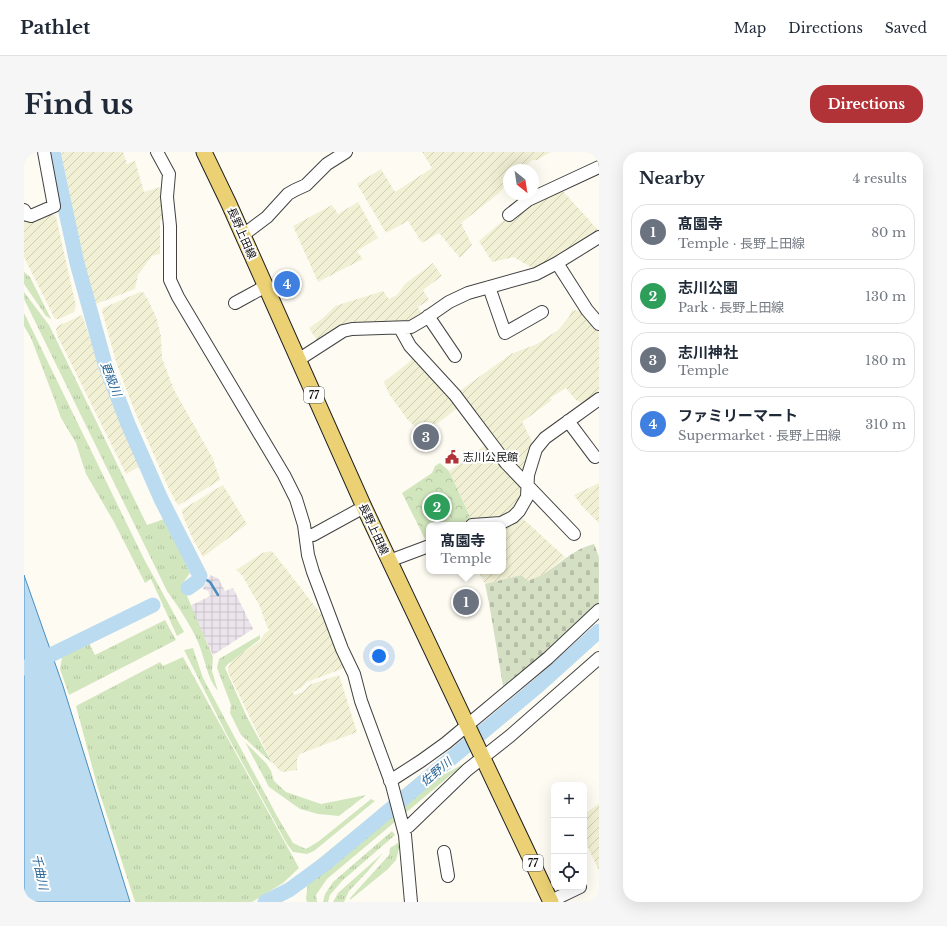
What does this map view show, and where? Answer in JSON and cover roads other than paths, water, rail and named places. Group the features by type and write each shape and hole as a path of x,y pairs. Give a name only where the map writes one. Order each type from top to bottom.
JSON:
{"main road":[{"name":"長野上田線","path":"204,152 243,234 364,507 551,902"}],"street":[{"path":"24,210 27,215 31,216 54,206 44,152"},
{"path":"157,152 169,174 167,198 170,226 170,280 178,297 287,480 296,499 306,535 313,572 342,649 354,674 361,701 391,783 404,828 412,902"},
{"path":"243,234 267,217 288,194 306,186 327,164 346,152"},
{"path":"509,216 528,200 599,167"},
{"path":"298,360 342,331 352,329 411,327 449,302 468,293 536,274 599,237"},
{"path":"557,263 599,324"},
{"path":"235,303 266,286"},
{"path":"489,287 505,333 542,312"},
{"path":"428,316 455,356"},
{"path":"400,328 410,346 455,395 506,463 531,491 574,534"},
{"path":"503,522 513,517 519,511 527,497 528,474 536,449 545,438 599,399"},
{"path":"568,421 595,457"},
{"path":"306,535 313,535 364,507"},
{"path":"389,561 426,547"},
{"path":"391,783 468,725 548,658 599,610"},
{"path":"404,828 409,826 467,770 599,658"},
{"path":"444,852 448,876"},
{"path":"551,902 574,890"}],"water":[{"name":"千曲川","path":"24,575 63,686 130,902 24,902"}],"waterway":[{"name":"更級川","path":"53,152 77,263 105,364 128,424 161,499 200,576 198,581 188,588"},
{"path":"200,576 210,582 218,595"},
{"name":"更級川","path":"24,668 153,605"},
{"name":"佐野川","path":"265,902 289,890 326,863 539,685 599,631"}],"place":[{"name":"ファミリーマート","path":"287,284"},
{"name":"志川神社","path":"426,437"},
{"name":"志川公民館","path":"452,457"},
{"name":"志川公園","path":"437,507"},
{"name":"髙園寺","path":"466,602"}]}
